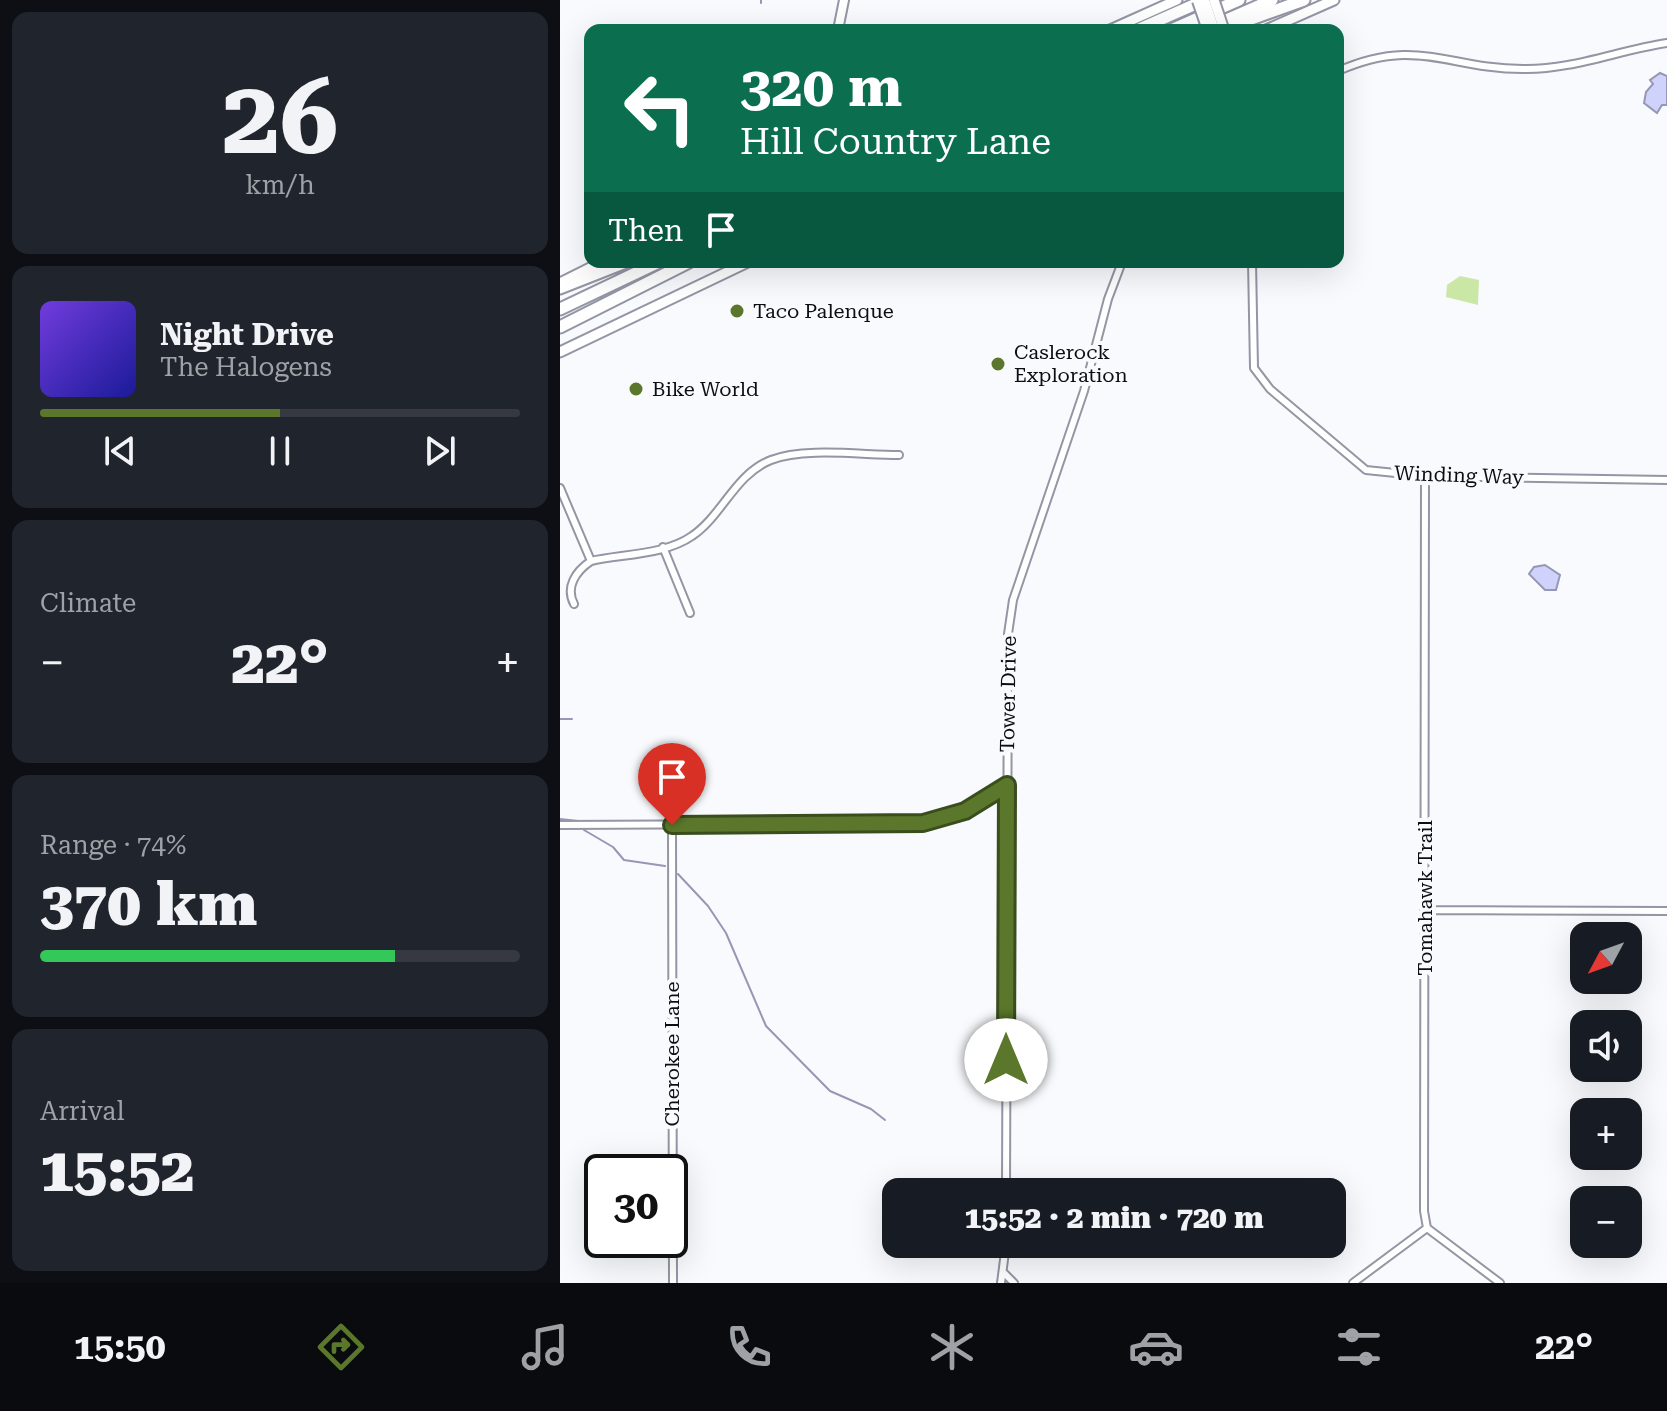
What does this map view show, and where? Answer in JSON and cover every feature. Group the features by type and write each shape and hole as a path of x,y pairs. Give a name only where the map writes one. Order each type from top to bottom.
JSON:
{"highway":[{"path":"1151,24 1205,0"},
{"path":"1185,24 1239,0"},
{"path":"1223,24 1272,0"},
{"path":"1237,24 1304,0"},
{"path":"560,286 610,268"},
{"path":"560,309 646,268"},
{"path":"560,327 677,268"},
{"path":"560,334 648,282"}],"main road":[{"path":"1123,24 1177,0"},
{"path":"1213,24 1214,0"},
{"path":"1280,24 1334,0"},
{"path":"560,286 592,268"},
{"path":"560,352 735,268"}],"street":[{"path":"839,24 844,0"},
{"path":"1197,0 1210,24"},
{"path":"1205,0 1212,24"},
{"path":"1344,69 1401,53 1433,55 1498,68 1544,68 1667,43"},
{"name":"Tower Drive","path":"1006,1178 1008,634 1013,600 1084,391 1108,299 1120,268"},
{"name":"Winding Way","path":"1252,268 1251,360 1259,378 1366,470 1425,476 1667,480"},
{"path":"574,604 570,591 575,576 591,561 682,542 698,532 750,473 771,460 795,455 899,455"},
{"name":"Tomahawk Trail","path":"1425,476 1424,1211 1427,1228"},
{"path":"560,488 591,561"},
{"path":"663,547 690,613"},
{"path":"560,825 923,823 965,811 1007,785"},
{"name":"Cherokee Lane","path":"672,825 673,1283"},
{"path":"1424,910 1667,911"},
{"path":"1353,1283 1427,1228 1500,1283"},
{"path":"1001,1283 1004,1258"},
{"path":"1003,1272 1014,1283"}],"green space":[{"path":"1460,276 1479,280 1478,305 1446,297 1447,285"}],"water":[{"path":"1660,73 1667,76 1667,105 1662,105 1657,113 1644,103 1646,92 1653,84 1650,80"},
{"path":"1545,565 1560,575 1556,590 1545,590 1529,574 1534,567"}],"waterway":[{"path":"560,719 572,719"},
{"path":"560,819 578,821"},
{"path":"584,830 613,847 624,860 665,866"},
{"path":"678,874 708,906 726,933 766,1026 830,1091 871,1109 885,1120"}],"place":[{"name":"Taco Palenque","path":"737,311"},
{"name":"Caslerock Exploration","path":"998,364"},
{"name":"Bike World","path":"636,389"}],"route":[{"path":"672,825 923,823 965,811 1007,785 1006,1060"}]}
